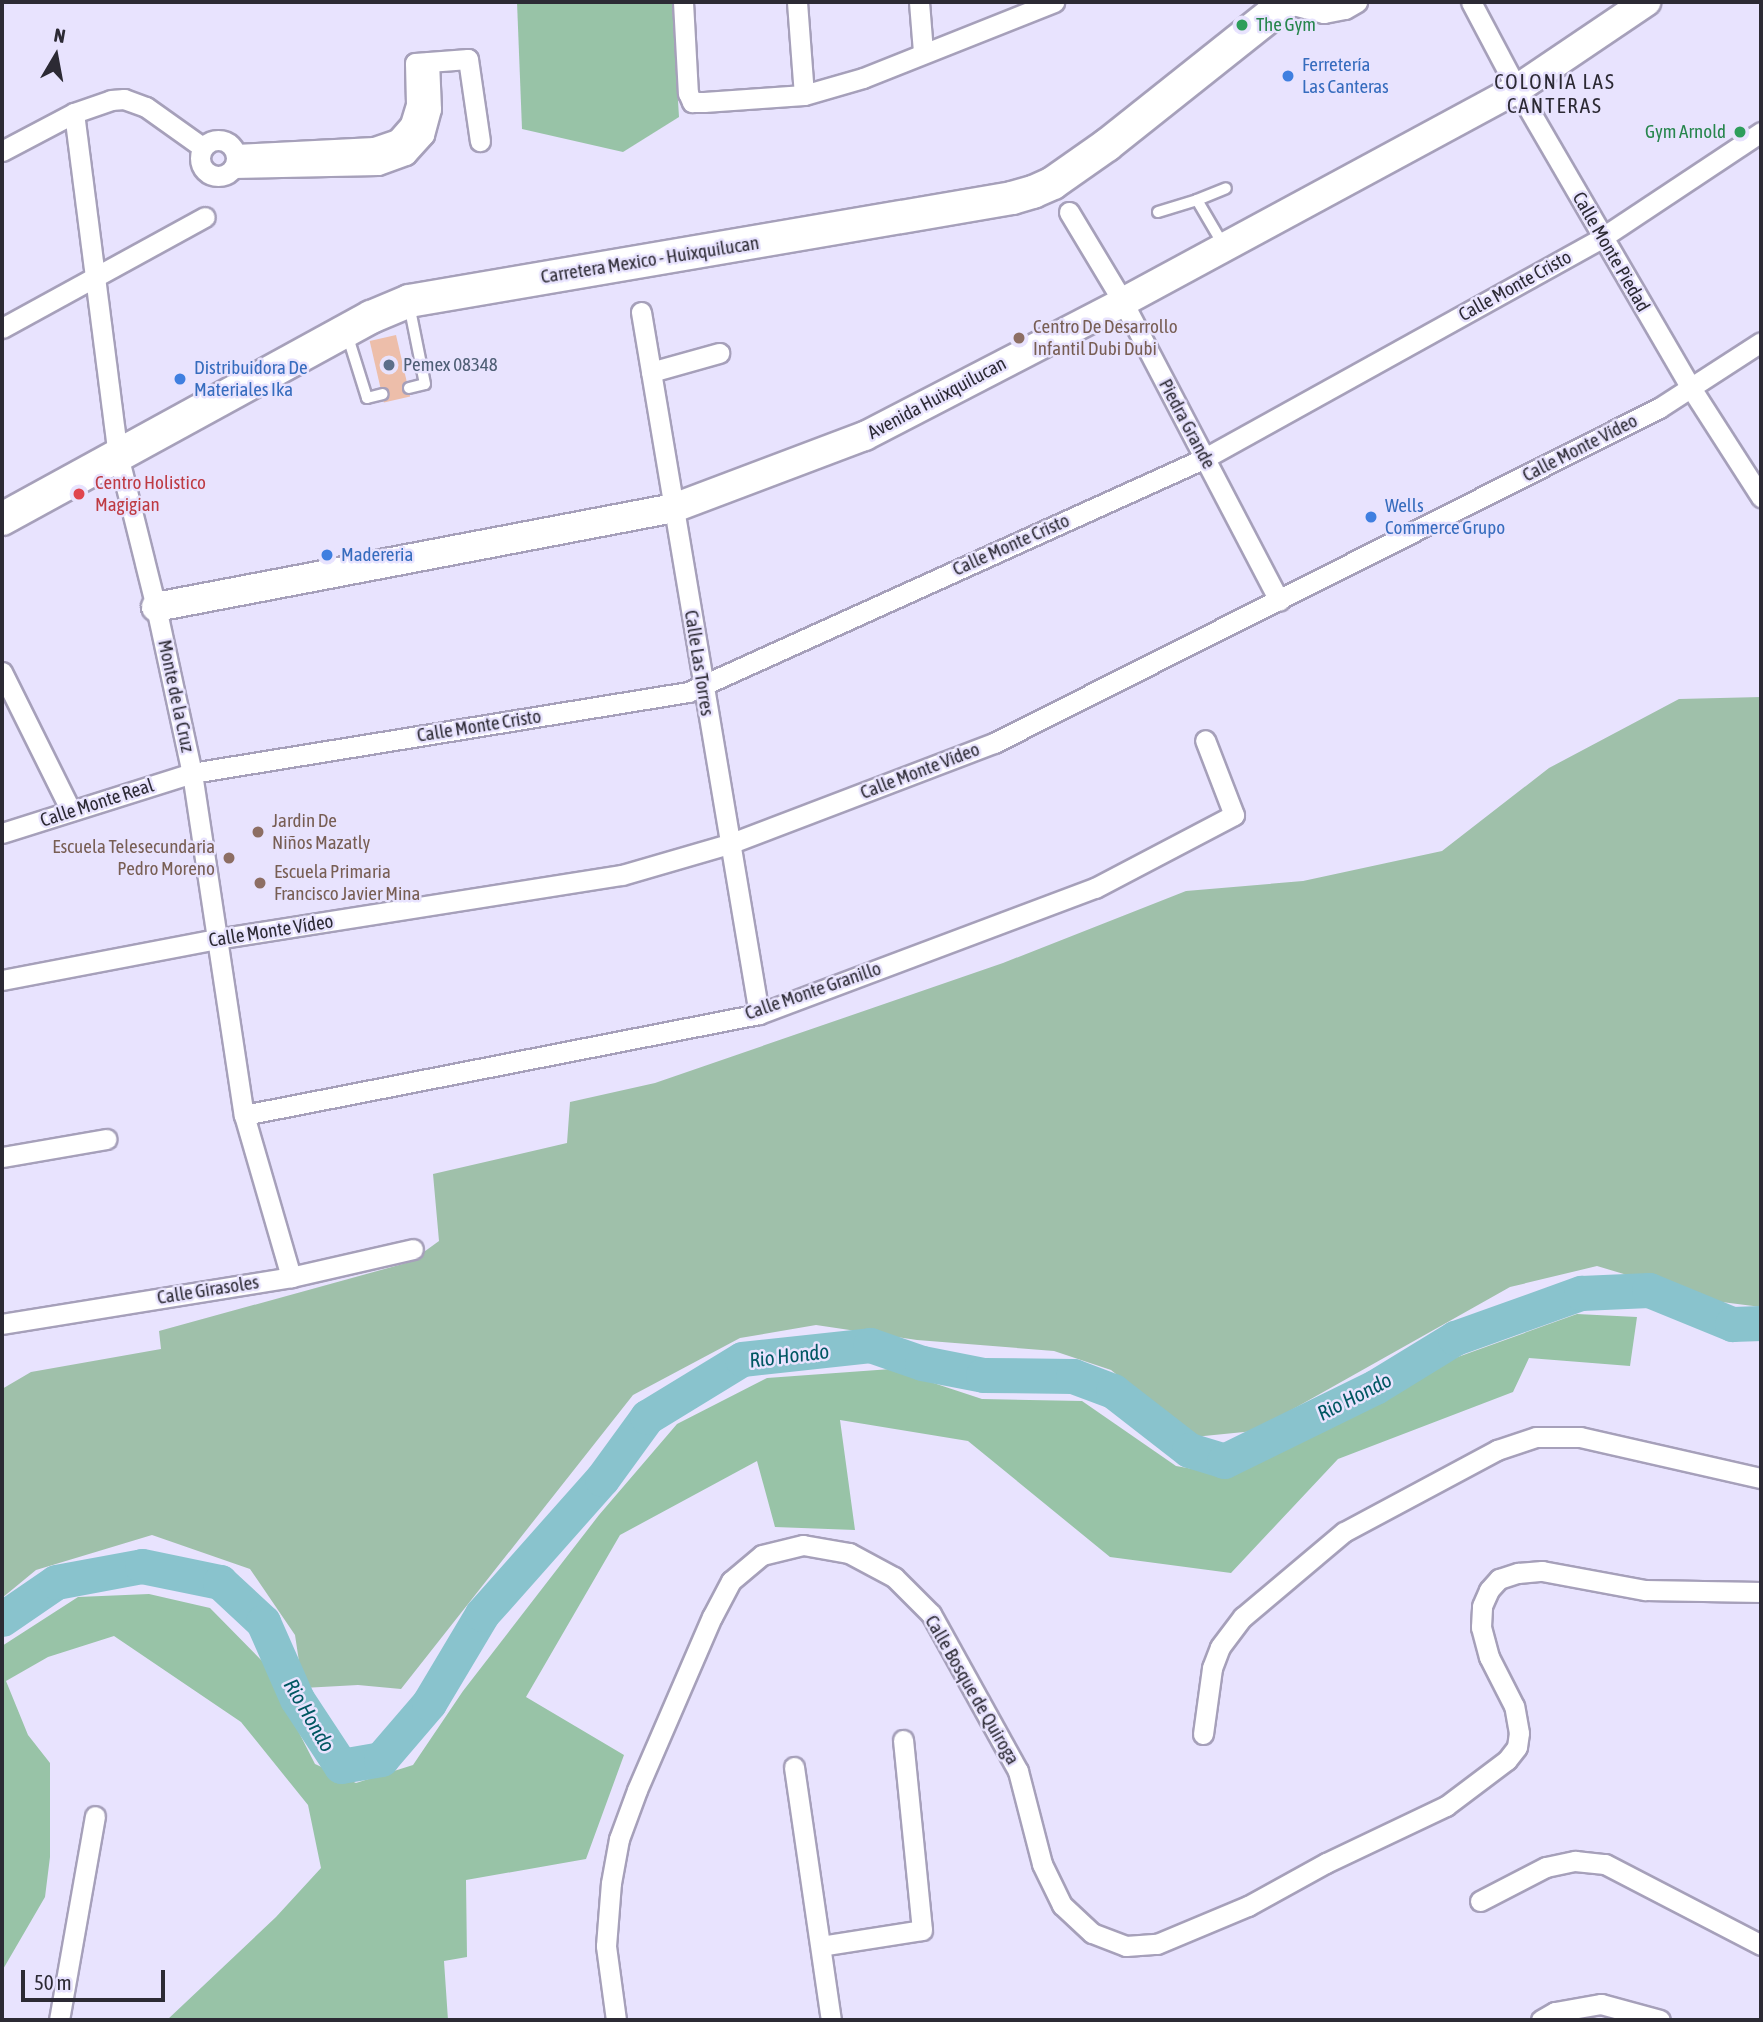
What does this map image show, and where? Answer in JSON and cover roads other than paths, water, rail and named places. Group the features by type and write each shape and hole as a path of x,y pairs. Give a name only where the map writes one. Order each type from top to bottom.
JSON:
{"main road":[{"name":"Carretera Mexico - Huixquilucan","path":"2,519 346,331 408,301 1012,198 1033,192 1053,183 1107,145 1286,2"}],"street":[{"path":"683,2 688,93 692,102 804,95 863,78 1054,2"},
{"path":"797,2 804,95"},
{"path":"919,2 923,52"},
{"path":"1286,2 1324,13 1345,9 1357,2"},
{"name":"Calle Monte Piedad","path":"1471,2 1517,89 1602,237 1691,387 1761,497"},
{"name":"Avenida Huixquilucan","path":"156,607 674,508 865,436 1124,302 1517,89 1646,2"},
{"path":"234,161 378,165 406,155 424,135 431,109 429,62 468,59 480,141"},
{"path":"2,151 74,113 111,100 124,99 146,107 202,147"},
{"name":"Monte de la Cruz","path":"74,113 97,274 118,455 156,607 192,773 244,1115 291,1277"},
{"name":"Calle Monte Cristo","path":"192,773 688,692 1205,458 1602,237 1761,132"},
{"path":"207,142 228,142 234,161 221,176 207,173 200,161 202,147 207,142"},
{"name":"Piedra Grande","path":"1069,212 1124,302 1279,601"},
{"path":"2,328 205,217"},
{"name":"Calle Las Torres","path":"641,312 759,1014"},
{"name":"Calle Monte Vídeo","path":"2,980 217,939 622,875 729,845 994,743 1659,408 1761,342"},
{"path":"651,372 719,353"},
{"path":"2,672 71,811"},
{"name":"Calle Monte Granillo","path":"244,1115 759,1014 1095,888 1234,815 1205,740"},
{"name":"Calle Monte Real","path":"2,833 192,773"},
{"path":"2,1157 106,1139"},
{"name":"Calle Girasoles","path":"2,1324 291,1277 413,1249"},
{"path":"1202,1734 1216,1658 1220,1647 1243,1617 1344,1532 1497,1450 1536,1437 1580,1437 1761,1478"},
{"name":"Calle Bosque de Quiroga","path":"616,2020 606,1946 611,1882 620,1839 637,1790 712,1617 731,1581 762,1555 803,1545 849,1553 894,1577 931,1614 1018,1771 1042,1864 1062,1905 1092,1933 1126,1946 1157,1944 1248,1906 1326,1863 1446,1806 1507,1760 1517,1746 1519,1733 1514,1706 1489,1657 1481,1627 1482,1606 1489,1590 1499,1579 1542,1571 1645,1590 1761,1592"},
{"path":"821,1946 922,1930 903,1740"},
{"path":"794,1767 831,2020"},
{"path":"59,2020 95,1816"},
{"path":"1480,1900 1546,1867 1575,1861 1605,1864 1761,1945"},
{"path":"1541,2020 1555,2012 1601,2004 1660,2020"}],"lane":[{"path":"1158,212 1226,188"},
{"path":"1197,200 1224,247"},
{"path":"408,301 425,384 409,388"},
{"path":"346,331 367,398 383,394"}],"waterway":[{"name":"Rio Hondo","path":"2,1619 56,1582 142,1566 220,1582 263,1622 297,1699 341,1766 381,1759 429,1703 482,1614 602,1479 647,1417 742,1359 870,1345 922,1363 983,1375 1073,1376 1113,1391 1189,1450 1224,1461 1375,1387 1455,1338 1581,1293 1649,1290 1732,1324 1761,1323"}],"place":[{"name":"The Gym","path":"1242,25"},
{"name":"Ferretería Las Canteras","path":"1288,76"},
{"name":"Gym Arnold","path":"1740,132"},
{"name":"Centro De Desarrollo Infantil Dubi Dubi","path":"1019,338"},
{"name":"Pemex 08348","path":"389,365"},
{"name":"Distribuidora De Materiales Ika","path":"180,379"},
{"name":"Centro Holistico Magigian","path":"79,494"},
{"name":"Wells Commerce Grupo","path":"1371,517"},
{"name":"Madereria","path":"327,555"},
{"name":"Jardin De Niños Mazatly","path":"258,832"},
{"name":"Escuela Telesecundaria Pedro Moreno","path":"229,858"},
{"name":"Escuela Primaria Francisco Javier Mina","path":"260,883"}],"district":[{"name":"COLONIA LAS CANTERAS","path":"1555,93"}]}
